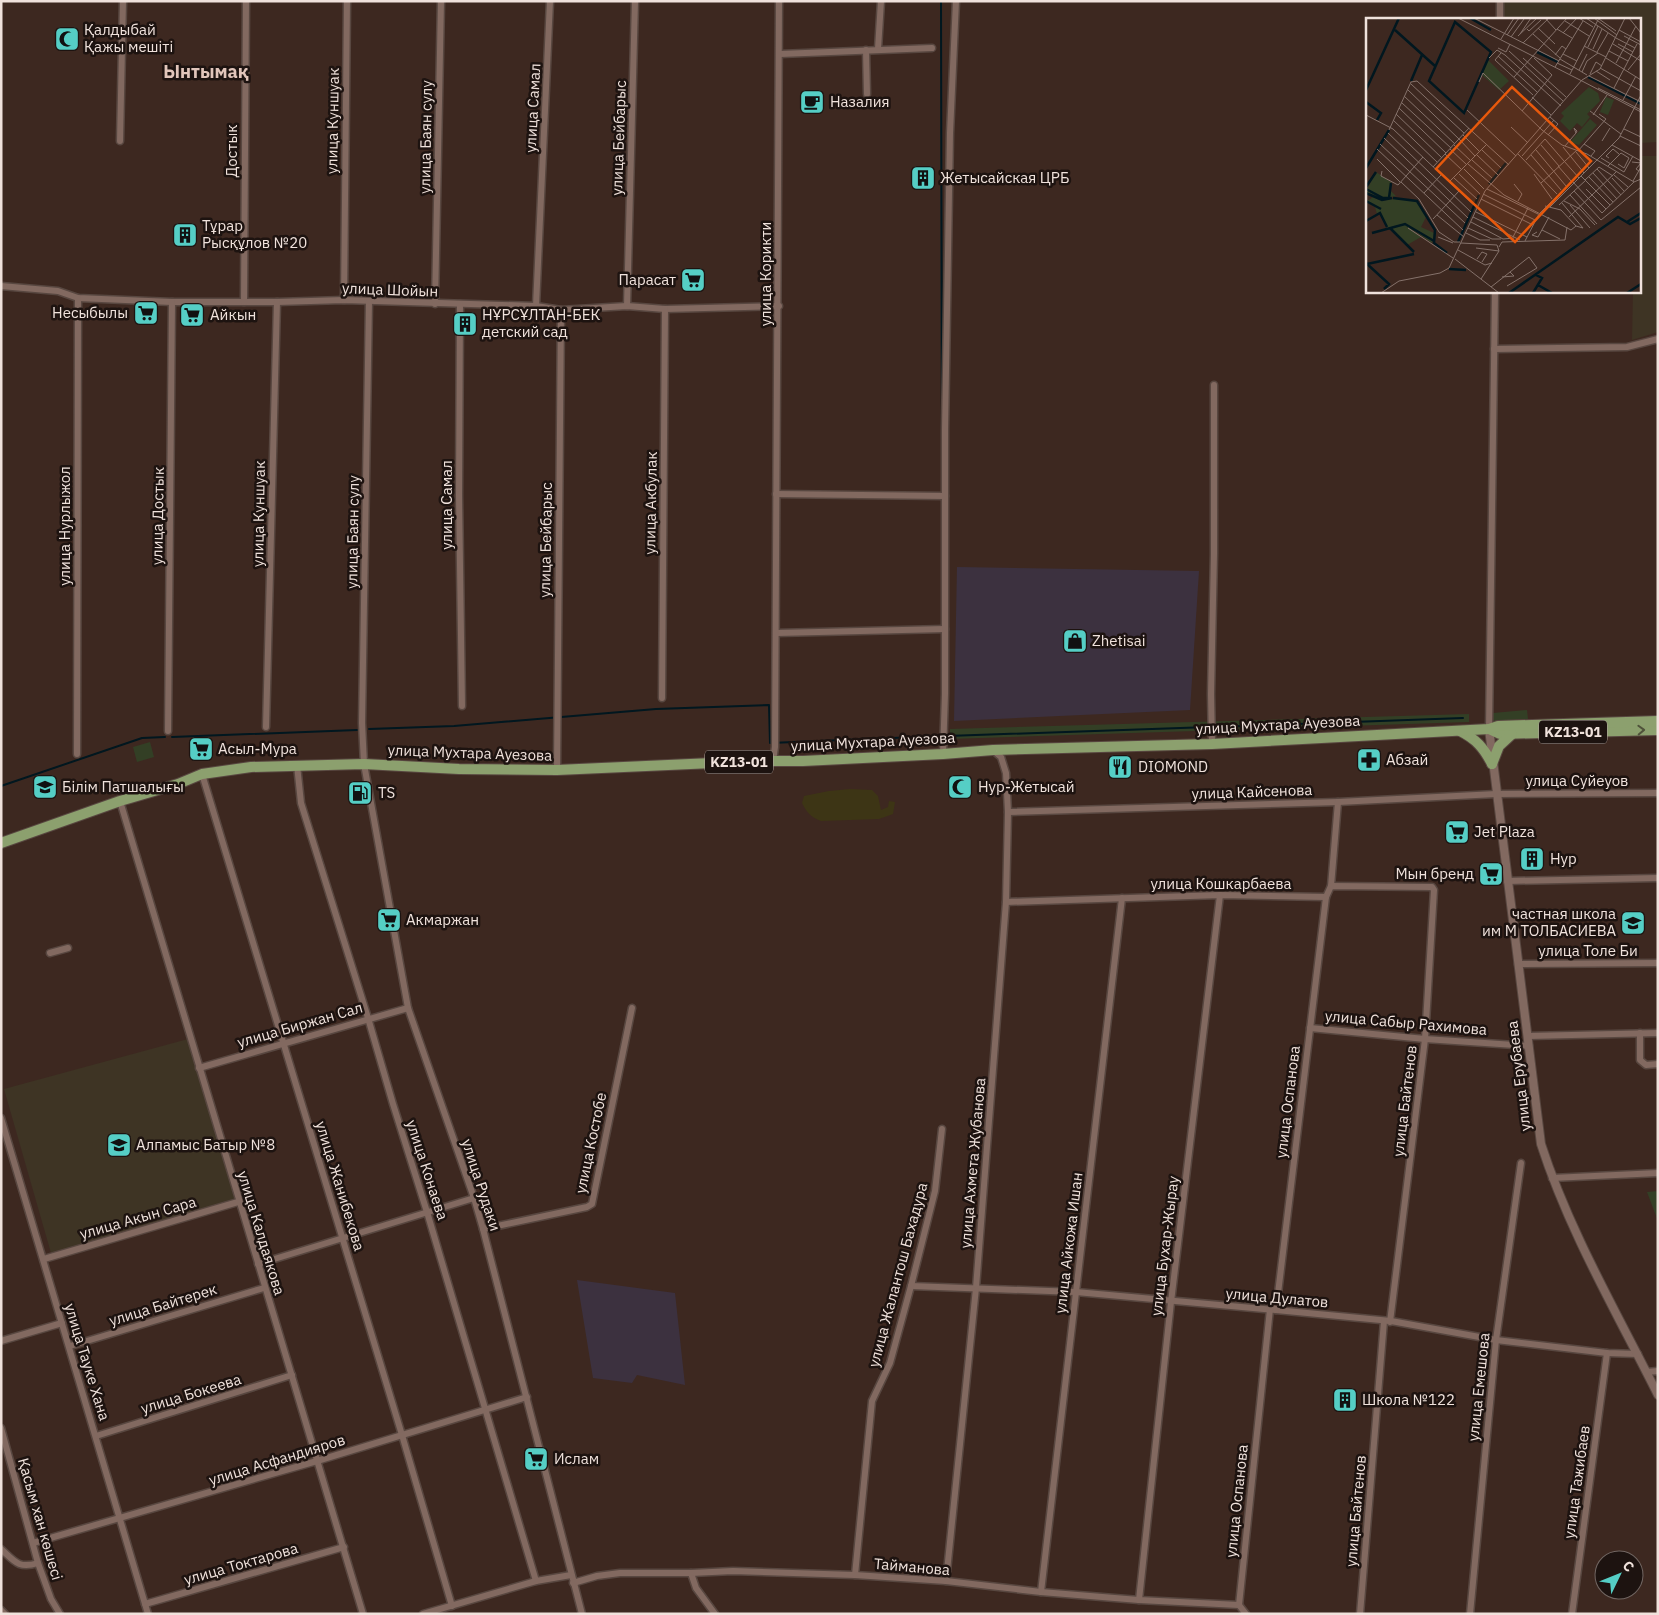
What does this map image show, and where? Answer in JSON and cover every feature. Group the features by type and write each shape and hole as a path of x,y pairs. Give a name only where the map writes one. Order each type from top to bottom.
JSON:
{"main road":[{"name":"улица Мухтара Ауезова","path":"1489,730 1498,726 1658,721"},
{"name":"улица Мухтара Ауезова","path":"1,843 120,801 178,784 202,774 251,766 364,764 459,769 557,770 803,761 993,750 1212,744 1459,731 1489,730 1500,734 1512,734 1658,730"},
{"path":"1459,731 1476,740 1486,751 1492,764"},
{"path":"1492,764 1499,746 1512,734"}],"street":[{"path":"120,140 123,1"},
{"name":"Достык","path":"244,302 246,1"},
{"name":"улица Куншуак","path":"344,300 347,1"},
{"name":"улица Баян сулу","path":"435,304 441,1"},
{"name":"улица Самал","path":"536,306 550,1"},
{"name":"улица Бейбарыс","path":"627,306 636,1"},
{"name":"улица Корикти","path":"773,761 775,747 779,306 779,1"},
{"path":"878,49 881,1"},
{"path":"943,754 946,694 943,630 950,133 956,1"},
{"path":"1500,1 1500,18"},
{"path":"780,54 932,48"},
{"path":"866,50 867,94"},
{"name":"улица Шойын","path":"1,286 58,291 78,298 172,302 344,300 536,306 561,310 627,306 665,309 779,306"},
{"path":"1489,730 1495,292"},
{"name":"улица Нурлыжол","path":"77,754 78,298"},
{"name":"улица Баян сулу","path":"364,764 362,723 369,301"},
{"name":"улица Достык","path":"168,731 172,302"},
{"name":"улица Куншуак","path":"266,727 276,302"},
{"name":"улица Самал","path":"460,304 459,495 462,706"},
{"name":"улица Акбулак","path":"662,698 665,309"},
{"name":"улица Бейбарыс","path":"557,770 561,310"},
{"path":"1494,349 1627,347 1658,339"},
{"path":"1212,744 1214,385"},
{"path":"776,494 945,496"},
{"path":"776,632 943,630"},
{"name":"улица Ерубаева","path":"1489,730 1540,1144 1552,1178 1590,1260 1658,1395"},
{"name":"улица Ахмета Жубанова","path":"946,1581 976,1288 1006,902 1008,812 1006,773 1002,757 993,750"},
{"name":"улица Рудаки","path":"364,764 408,1008 474,1198 527,1397 579,1612"},
{"name":"улица Конаева","path":"297,765 302,803 427,1212 536,1581"},
{"name":"улица Жанибекова","path":"202,774 402,1434 452,1606"},
{"name":"улица Суйеуов","path":"1496,794 1658,793"},
{"name":"улица Кайсенова","path":"1008,812 1338,802 1496,794"},
{"name":"улица Калдаякова","path":"120,801 238,1202 363,1614"},
{"path":"1326,897 1331,886 1338,802"},
{"path":"1507,881 1658,878"},
{"name":"улица Байтенов","path":"1331,886 1427,886 1432,887 1434,890 1424,1039 1388,1322 1360,1614"},
{"name":"улица Кошкарбаева","path":"1006,902 1220,895 1326,897"},
{"name":"улица Бухар-Жырау","path":"1139,1600 1171,1302 1220,895"},
{"name":"улица Оспанова","path":"1239,1605 1273,1310 1326,897"},
{"name":"улица Айкожа Ишан","path":"1041,1592 1122,898"},
{"path":"50,953 68,948"},
{"name":"улица Толе Би","path":"1518,964 1658,963"},
{"name":"улица Биржан Сал","path":"199,1068 408,1008"},
{"name":"улица Костобе","path":"483,1230 587,1207 592,1204 632,1008"},
{"name":"улица Сабыр Рахимова","path":"1310,1028 1424,1039 1529,1046"},
{"path":"1640,1033 1640,1060 1646,1064 1658,1064"},
{"path":"1528,1036 1658,1033"},
{"name":"улица Тауке Хана","path":"2,1121 148,1614"},
{"name":"улица Жалантош Бахадура","path":"855,1575 872,1401 890,1362 911,1286 935,1191 942,1129"},
{"name":"улица Емешова","path":"1470,1614 1496,1340 1521,1163"},
{"path":"1552,1178 1658,1173"},
{"path":"258,1264 474,1198"},
{"name":"улица Акын Сара","path":"44,1259 238,1202"},
{"name":"улица Дулатов","path":"911,1286 1076,1292 1273,1310 1388,1322 1496,1340 1607,1353 1638,1354"},
{"name":"улица Байтерек","path":"70,1346 264,1288"},
{"path":"1,1341 62,1323"},
{"name":"улица Тажибаев","path":"1572,1614 1607,1353"},
{"path":"1646,1372 1658,1371"},
{"name":"улица Бокеева","path":"96,1436 292,1375"},
{"name":"улица Асфандияров","path":"33,1543 317,1461 527,1397"},
{"name":"Қасым хан көшесі","path":"1,1428 38,1563 50,1599 60,1614"},
{"name":"улица Токтарова","path":"145,1604 344,1547"},
{"path":"1,1549 17,1563 30,1566 38,1563"},
{"name":"Тайманова","path":"573,1583 597,1576 620,1573 733,1571 855,1575 946,1581 1041,1592 1139,1600 1239,1605"},
{"path":"690,1573 696,1588 715,1614"},
{"path":"423,1614 536,1581 571,1575"},
{"path":"1239,1605 1246,1614"},
{"path":"1,1610 5,1614"}],"shaded area":[{"path":"1497,1 1658,1 1658,142 1642,143 1642,18 1497,18"},
{"path":"1642,156 1658,156 1658,332 1632,340 1633,292 1642,292"},
{"name":"Zhetisai","path":"957,567 1199,571 1190,710 954,721"},
{"name":"Алпамыс Батыр №8","path":"188,1039 235,1200 51,1253 4,1089"},
{"path":"577,1280 675,1293 685,1385 637,1375 632,1383 593,1378"}],"green space":[{"path":"1527,710 1528,719 1493,721 1493,713"},
{"path":"1469,714 1469,722 950,739 950,729"},
{"path":"150,742 154,757 137,762 133,747"},
{"path":"1658,1191 1658,1221 1647,1192"}],"sand":[{"path":"850,789 872,790 878,796 881,810 888,807 889,801 895,802 893,814 879,819 821,821 810,814 802,803 804,796"}],"waterway":[{"path":"941,1 942,478"},
{"path":"942,498 942,567"},
{"path":"369,729 454,726 656,709 769,705 770,743 941,736"},
{"path":"1214,727 1463,718"},
{"path":"947,736 1209,727"},
{"path":"172,737 357,730"},
{"path":"1,786 142,738 165,737"}],"place":[{"name":"Қалдыбай Қажы мешіті","path":"67,39"},
{"name":"Назалия","path":"812,102"},
{"name":"Жетысайская ЦРБ","path":"923,178"},
{"name":"Тұрар Рысқұлов №20","path":"185,235"},
{"name":"Парасат","path":"693,280"},
{"name":"Несыбылы","path":"146,313"},
{"name":"Айкын","path":"192,315"},
{"name":"НҰРСҰЛТАН-БЕК детский сад","path":"465,324"},
{"name":"Zhetisai","path":"1075,641"},
{"name":"Асыл-Мура","path":"201,749"},
{"name":"Абзай","path":"1369,760"},
{"name":"DIOMOND","path":"1120,767"},
{"name":"Білім Патшалығы","path":"45,787"},
{"name":"Нур-Жетысай","path":"960,787"},
{"name":"TS","path":"360,793"},
{"name":"Jet Plaza","path":"1457,832"},
{"name":"Нур","path":"1532,859"},
{"name":"Мын бренд","path":"1491,874"},
{"name":"Акмаржан","path":"389,920"},
{"name":"частная школа им М ТОЛБАСИЕВА","path":"1633,923"},
{"name":"Алпамыс Батыр №8","path":"119,1145"},
{"name":"Школа №122","path":"1345,1400"},
{"name":"Ислам","path":"536,1459"}],"district":[{"name":"Ынтымақ","path":"206,72"}]}
